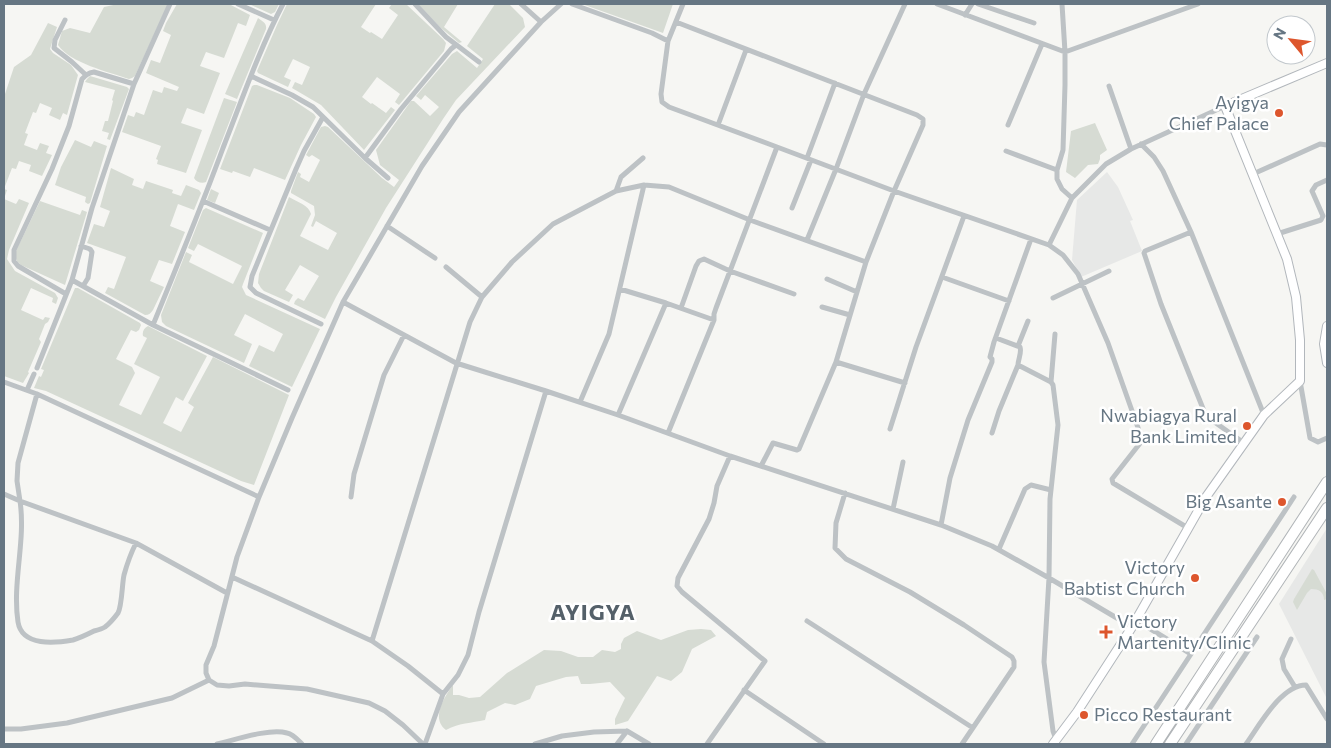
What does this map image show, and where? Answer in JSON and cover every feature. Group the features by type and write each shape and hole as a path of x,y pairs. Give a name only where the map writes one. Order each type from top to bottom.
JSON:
{"highway":[{"path":"1156,744 1327,482"},
{"path":"1170,744 1327,508"}],"street":[{"path":"37,368 72,280 94,200 134,84 170,4"},
{"path":"238,4 274,20"},
{"path":"153,325 251,76 274,20 283,4"},
{"path":"415,4 446,37 479,62"},
{"path":"521,4 541,22"},
{"path":"546,391 479,612 468,655 458,675 443,694 424,744 385,711 368,703 307,689 245,684 229,686 217,684 209,680 206,673 206,665 214,646 227,592 238,557 259,497 343,302 422,166 458,112 541,22 561,4"},
{"path":"572,4 652,33 668,41"},
{"path":"683,4 668,41 660,94 662,102 669,107 894,191 1049,245 1063,255 1082,284 1108,343 1142,439 1112,481 1188,528"},
{"path":"807,240 864,94 905,4"},
{"path":"937,4 1065,52 1198,4"},
{"path":"965,15 972,4"},
{"path":"978,4 1034,23"},
{"path":"1062,4 1065,52 1063,150 1057,170 1057,179 1062,189 1072,198"},
{"path":"65,20 55,40 54,48 86,75"},
{"path":"676,22 918,115 923,119 923,125 866,262 836,362 799,449 773,443 761,466"},
{"path":"1008,125 1042,44"},
{"path":"365,158 401,109 456,45"},
{"path":"718,125 746,50"},
{"path":"1049,245 1072,198 1106,164 1141,144 1327,63"},
{"path":"66,294 18,266 14,261 14,250 52,169 69,126 82,79 89,72 94,72 134,84"},
{"path":"251,76 292,94 313,107 388,178"},
{"path":"792,208 834,83"},
{"path":"1109,86 1132,149"},
{"path":"1225,106 1287,259 1296,297 1300,340 1300,381 1310,438 1318,442 1327,438"},
{"path":"321,324 256,293 250,287 252,276 270,230 302,155 323,117"},
{"path":"1141,144 1154,156 1163,171 1191,232 1264,415"},
{"path":"1253,174 1320,144 1327,146"},
{"path":"668,434 714,320 716,308 777,146"},
{"path":"1006,151 1057,170"},
{"path":"616,191 622,177 643,158"},
{"path":"1277,234 1321,220 1323,216 1312,191 1316,185 1327,180"},
{"path":"372,641 470,322 482,297 512,262 553,224 616,191 644,185 669,187 750,220 866,262"},
{"path":"580,402 609,334 644,185"},
{"path":"203,201 270,230"},
{"path":"890,429 916,347 964,216"},
{"path":"387,226 435,258"},
{"path":"1191,232 1144,253 1161,304 1206,416 1244,443"},
{"path":"941,525 950,478 968,420 992,362 990,357 996,338 1031,239"},
{"path":"82,246 90,249 92,252 88,278 83,286"},
{"path":"681,308 699,261 704,259 730,271 794,294"},
{"path":"446,267 482,297"},
{"path":"1053,298 1109,271"},
{"path":"942,277 1009,301"},
{"path":"827,279 857,292"},
{"path":"72,280 153,325 288,390"},
{"path":"620,289 714,320"},
{"path":"343,302 456,363 580,402 730,456 941,525 999,550 1191,654"},
{"path":"618,415 666,303"},
{"path":"822,307 850,315"},
{"path":"1018,346 1028,321"},
{"path":"1327,326 1324,344 1327,363"},
{"path":"1054,742 1044,662 1049,578 1051,490 1058,425 1051,382 1055,334"},
{"path":"351,498 354,474 384,375 404,335"},
{"path":"992,433 1018,365 1021,352 1020,347 996,338"},
{"path":"836,362 904,383"},
{"path":"1018,365 1051,382"},
{"path":"27,390 34,374"},
{"path":"1054,742 1077,712 1134,624 1206,497 1264,415 1300,381"},
{"path":"4,382 37,394 259,497"},
{"path":"37,394 18,463 17,481 21,508 16,588 18,624 22,632 32,640 53,642 75,639 105,627 119,612 124,574 136,543"},
{"path":"707,744 765,661 676,586 678,578 709,519 717,486 730,456"},
{"path":"893,509 903,462"},
{"path":"999,550 1024,489 1032,485 1051,490"},
{"path":"845,493 836,523 835,548 846,559 910,592 964,625 1012,657 1014,661 1014,667 962,744"},
{"path":"4,494 136,543 227,592"},
{"path":"1132,744 1294,497"},
{"path":"232,578 372,641 408,666 443,694"},
{"path":"807,621 972,728"},
{"path":"1186,744 1257,637"},
{"path":"1291,639 1282,659 1284,669 1295,687"},
{"path":"4,729 21,729 67,723 172,698 209,680"},
{"path":"1246,744 1277,700 1295,687 1304,684 1327,719"},
{"path":"744,690 824,744"},
{"path":"217,744 278,731 288,733 302,744"},
{"path":"617,744 627,731"},
{"path":"535,744 562,736 594,732 627,731 649,744"}],"shaded area":[{"path":"118,4 168,4 135,76 129,79 80,62 71,57 58,45 62,31 70,28 90,33 104,7"},
{"path":"177,4 229,4 250,15 246,26 238,23 224,58 206,52 200,66 220,73 204,114 187,108 181,123 202,130 186,173 157,164 158,160 156,159 161,146 122,132 128,115 134,117 136,112 144,115 153,90 162,93 164,87 177,91 179,87 146,73 151,60 160,63 171,35 163,31"},
{"path":"249,4 279,4 275,12 271,14"},
{"path":"287,4 376,4 361,27 382,39 398,15 389,8 392,4 406,4 446,43 444,51 399,105 395,102 400,94 377,77 362,97 386,113 391,107 395,110 364,150 321,105 292,88 295,82 302,85 310,67 293,59 284,77 291,80 288,87 258,73 257,71"},
{"path":"418,4 458,4 444,27 462,42 459,43 441,28"},
{"path":"495,4 509,4 523,18 525,27 456,100 386,208 325,319 294,304 298,298 304,301 319,276 300,265 285,290 293,295 289,302 264,291 258,283 259,274 289,197 305,206 311,214 300,236 328,250 337,233 316,221 313,227 311,226 315,215 314,206 291,193 298,172 301,174 300,177 309,182 320,160 312,155 309,157 306,155 321,127 328,127 394,187 399,180 380,165 376,150 411,101 414,101 430,116 439,107 425,95 421,100 416,96 452,54 457,51 477,68 483,59 467,46"},
{"path":"582,4 673,4 663,33"},
{"path":"258,18 263,21 266,29 237,99 225,94"},
{"path":"48,23 57,27 50,49 71,65 78,75 67,115 63,113 60,120 49,115 52,108 40,103 36,113 33,112 25,133 28,134 24,145 37,150 40,143 49,146 46,153 52,155 42,176 29,171 31,165 19,161 16,169 12,168 4,189 4,97 14,67 31,55"},
{"path":"90,76 129,89 110,140 107,139 109,133 102,131 105,121 108,121 115,90 85,82"},
{"path":"254,85 290,98 316,117 285,180 254,168 250,177 220,169"},
{"path":"224,98 237,102 206,182 199,182 194,178"},
{"path":"1095,123 1107,150 1100,155 1098,164 1088,165 1075,178 1066,172 1071,131"},
{"path":"75,140 91,147 94,141 107,146 90,203 88,204 85,202 86,197 55,185 61,167"},
{"path":"111,168 134,179 132,185 143,189 146,181 173,190 172,193 181,196 186,185 199,190 201,193 194,210 178,204 170,226 185,232 172,264 159,260 150,281 164,287 153,310 148,315 105,293 108,287 114,289 126,257 87,243 94,224 104,227 110,211 100,207"},
{"path":"1107,172 1118,187 1133,220 1130,221 1142,251 1081,277 1072,260 1077,200"},
{"path":"211,189 219,193 215,203 207,200"},
{"path":"4,199 16,204 19,199 29,203 7,259 15,271 55,293 58,298 56,304 52,302 53,298 31,288 21,310 43,320 45,317 50,318 45,324 39,339 41,342 23,383 4,376"},
{"path":"40,201 80,215 82,210 87,212 65,285 21,265 16,259 16,251"},
{"path":"206,208 263,233 242,287 246,295 320,329 292,387 249,366 259,345 274,352 283,334 245,314 234,335 252,344 244,363 166,326 162,322 161,315 186,252 192,255 189,262 233,284 242,266 198,244 194,251 188,248 203,210"},
{"path":"75,288 141,325 136,332 131,330 116,359 132,367 135,373 119,405 141,415 160,377 134,364 147,338 143,336 143,333 144,329 148,326 207,356 183,401 176,397 163,423 181,432 194,407 188,403 213,357 289,395 254,485 241,481 46,391 34,388 44,370 41,369"},
{"path":"1327,528 1327,699 1279,604"},
{"path":"1312,569 1327,594 1327,599 1324,600 1320,592 1311,589 1297,610 1293,602 1294,599"},
{"path":"688,630 711,630 716,636 692,649 682,672 671,681 657,676 628,721 615,725 615,719 625,698 610,682 581,684 578,676 566,677 536,686 530,699 515,705 505,703 487,712 485,720 446,730 441,725 439,713 446,695 453,685 453,695 469,698 480,697 507,673 544,650 561,651 578,657 593,657 602,650 615,652 621,649 624,638 637,631 661,640"}],"place":[{"name":"Ayigya Chief Palace","path":"1279,113"},
{"name":"Nwabiagya Rural Bank Limited","path":"1247,426"},
{"name":"Big Asante","path":"1282,502"},
{"name":"Victory Babtist Church","path":"1195,578"},
{"name":"Victory Martenity/Clinic","path":"1106,632"},
{"name":"Picco Restaurant","path":"1084,715"}],"district":[{"name":"AYIGYA","path":"593,612"}]}
